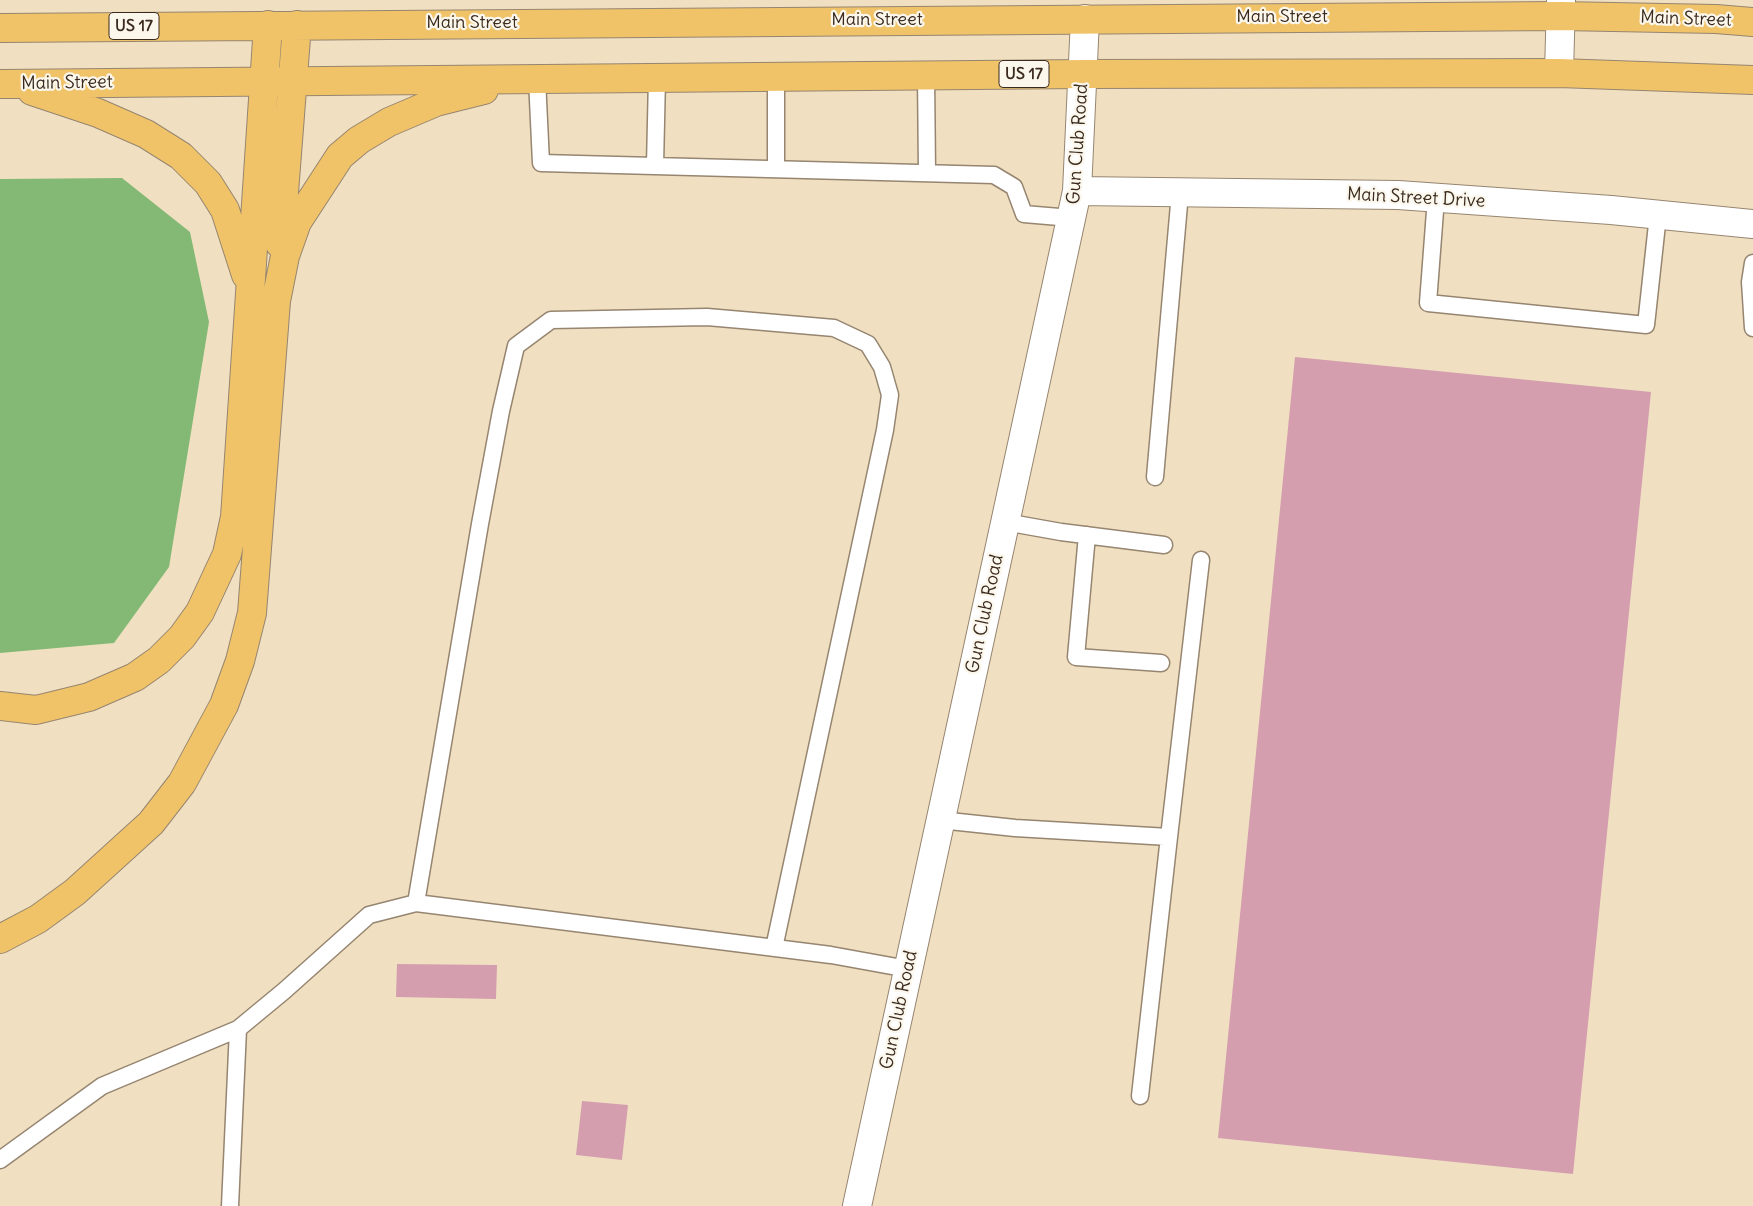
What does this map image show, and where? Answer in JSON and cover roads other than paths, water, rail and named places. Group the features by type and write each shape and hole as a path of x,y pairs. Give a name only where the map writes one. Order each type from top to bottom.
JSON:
{"main road":[{"name":"Main Street","path":"0,28 1085,18 1561,8 1753,22"},
{"path":"0,706 36,710 89,697 135,677 160,660 182,637 200,612 227,554 235,517 268,25"},
{"path":"0,939 38,919 75,892 152,823 182,783 224,705 240,661 252,613 297,25"},
{"name":"Main Street","path":"5,84 926,75 1559,72 1753,80"},
{"path":"276,301 285,256 297,222 340,156 359,140 389,122 436,102 531,79"},
{"path":"5,84 98,113 146,134 182,156 208,183 225,210 251,289"}],"street":[{"path":"1559,72 1561,8"},
{"name":"Gun Club Road","path":"857,1206 1077,191 1085,18"},
{"name":"Main Street Drive","path":"1077,191 1398,195 1611,210 1753,224"}],"lane":[{"path":"926,75 926,173"},
{"path":"776,77 776,169"},
{"path":"655,166 657,78"},
{"path":"531,79 541,163 994,175 1014,187 1024,214 1071,218"},
{"path":"1154,477 1180,193"},
{"path":"1436,198 1428,303 1646,325 1658,215"},
{"path":"1753,263 1750,282 1753,328"},
{"path":"416,903 482,515 501,412 516,346 551,320 707,317 834,328 868,344 882,367 890,395 774,948"},
{"path":"1005,522 1087,535 1164,544"},
{"path":"1087,535 1076,657 1161,663"},
{"path":"1140,1096 1202,560"},
{"path":"940,820 1014,828 1169,837"},
{"path":"0,1160 102,1086 238,1029 284,991 369,915 416,903 831,955 908,969"},
{"path":"230,1206 238,1029"}]}
